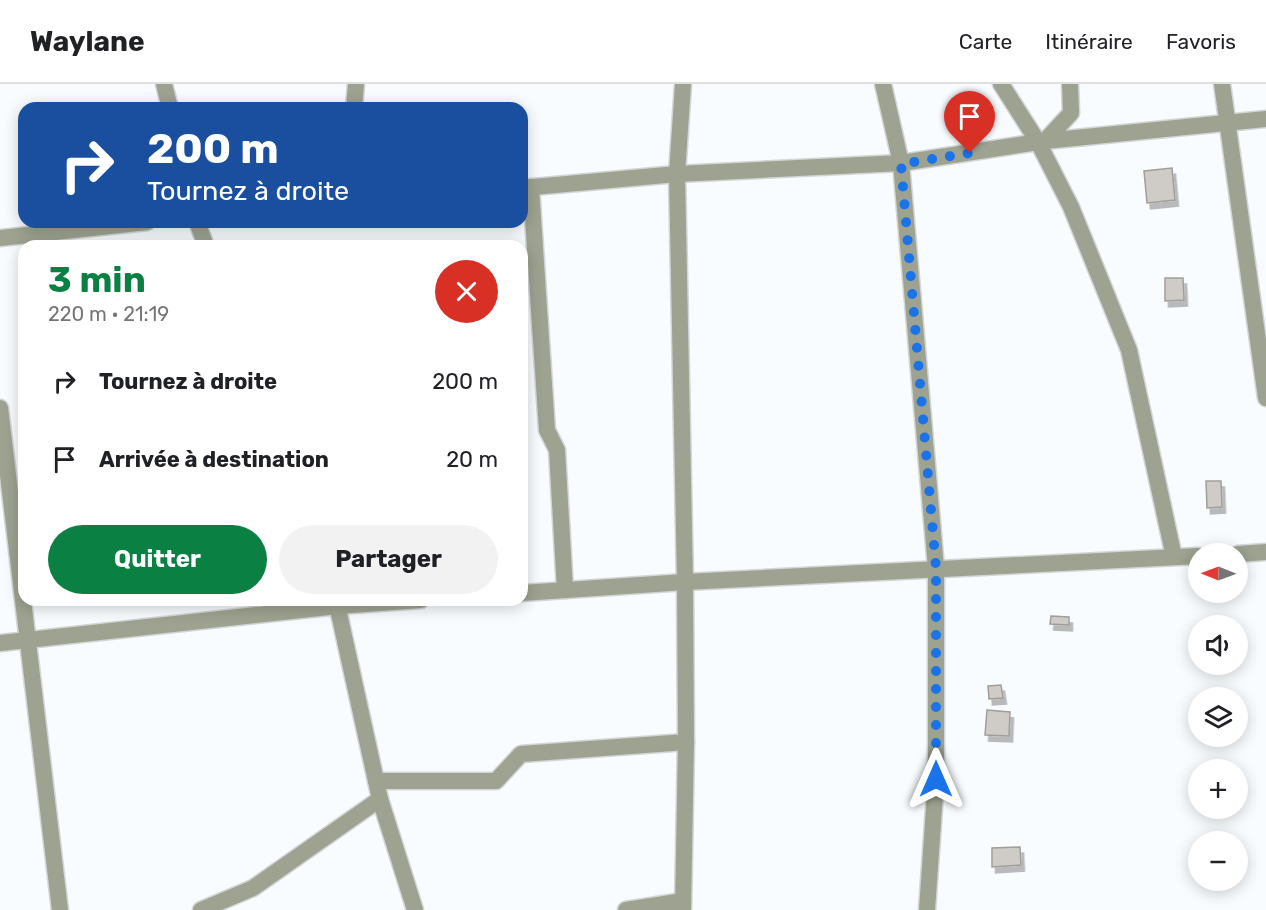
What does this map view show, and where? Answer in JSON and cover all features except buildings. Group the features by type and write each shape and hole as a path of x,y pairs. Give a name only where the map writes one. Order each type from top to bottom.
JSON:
{"street":[{"path":"164,84 168,102"},
{"path":"354,102 356,84"},
{"path":"626,910 683,905 686,742 685,582 677,174 683,84"},
{"path":"883,84 901,164 936,569 936,779 931,907"},
{"path":"1001,84 1042,141 1129,350 1174,557"},
{"path":"1042,141 1071,113 1070,84"},
{"path":"1222,84 1266,398"},
{"path":"528,187 677,174 901,164 1042,141 1266,119"},
{"path":"528,210 547,430 556,450 565,590"},
{"path":"0,237 88,228"},
{"path":"0,408 18,563"},
{"path":"1248,553 1266,552"},
{"path":"528,593 685,582 1188,556"},
{"path":"23,606 60,910"},
{"path":"0,643 312,606"},
{"path":"338,606 380,799 415,910"},
{"path":"376,782 496,781 521,754 686,742"},
{"path":"201,910 252,888 380,799"}],"route":[{"path":"936,779 936,568 901,164 970,153"}]}
